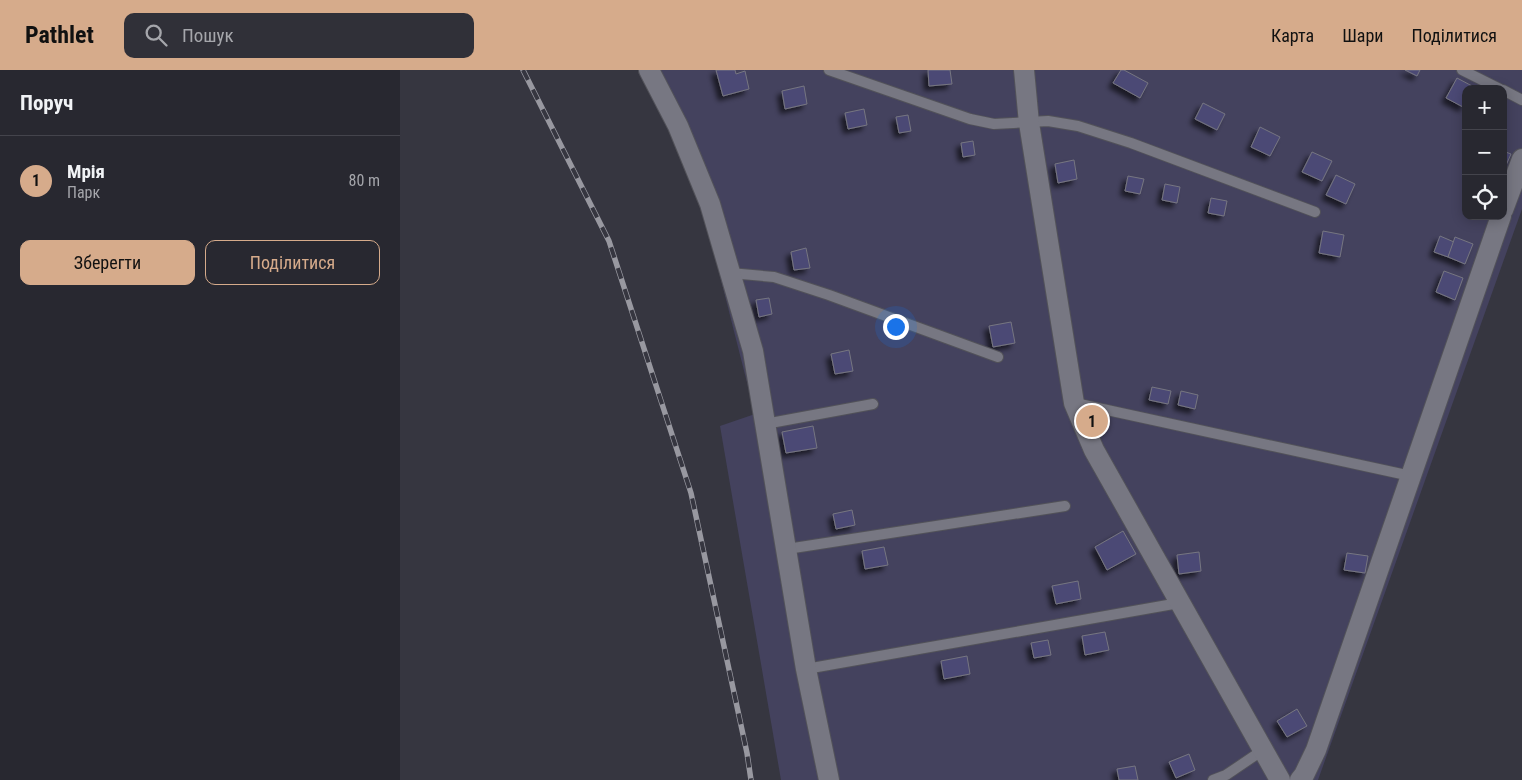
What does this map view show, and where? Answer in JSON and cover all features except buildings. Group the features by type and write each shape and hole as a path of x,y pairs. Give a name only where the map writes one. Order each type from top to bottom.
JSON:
{"street":[{"path":"649,70 678,126 710,204 753,351 806,670 829,780"},
{"path":"1024,70 1029,123 1074,403 1094,450 1280,780"},
{"path":"1507,199 1522,159"},
{"path":"1300,780 1316,750 1500,220"}],"lane":[{"path":"829,70 970,119 994,124 1048,121 1078,126 1131,143 1315,212"},
{"path":"1462,70 1492,85"},
{"path":"1507,92 1522,100"},
{"path":"730,273 774,277 829,294 998,357"},
{"path":"1074,403 1411,476"},
{"path":"765,424 873,404"},
{"path":"787,549 1065,506"},
{"path":"806,670 1179,603"},
{"path":"1213,780 1226,774 1263,750"}],"shaded area":[{"path":"638,70 1522,70 1522,209 1318,780 781,780 720,426 755,414 703,209 668,126"}],"railway":[{"path":"523,70 609,241 691,493 747,753 751,780"}],"place":[{"name":"Мрія","path":"1092,421"}]}
